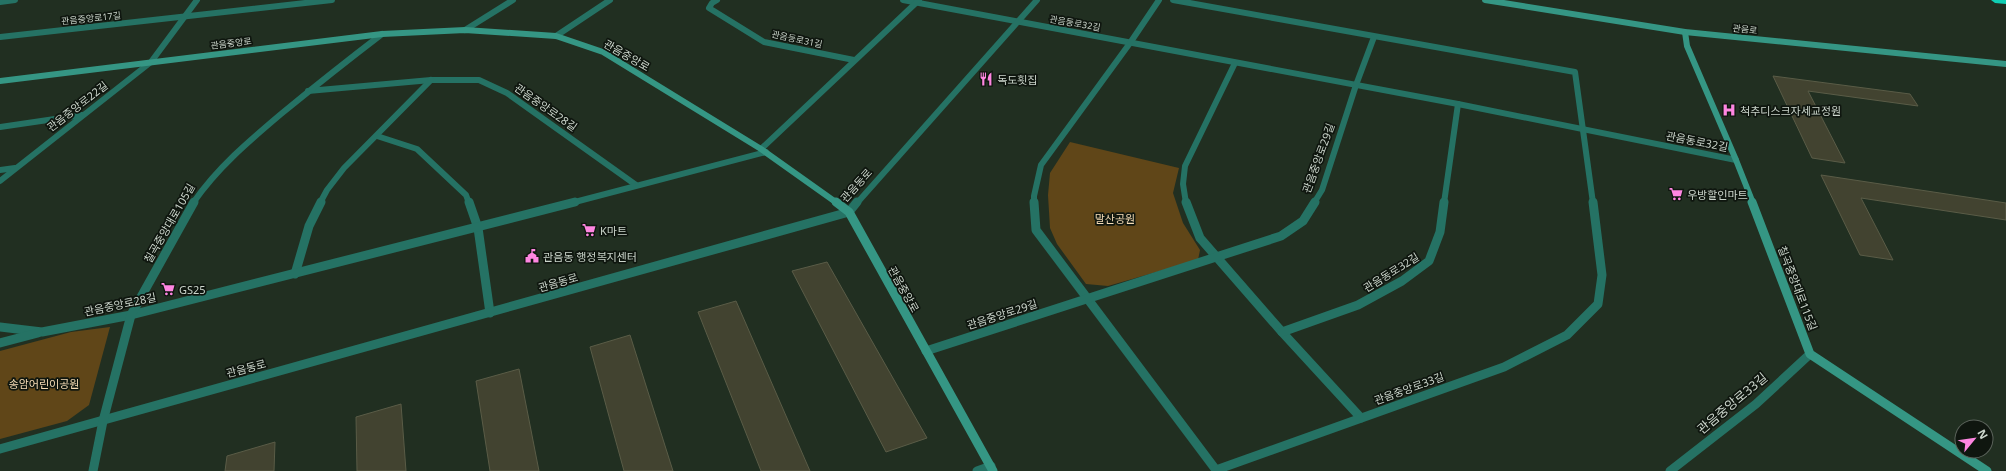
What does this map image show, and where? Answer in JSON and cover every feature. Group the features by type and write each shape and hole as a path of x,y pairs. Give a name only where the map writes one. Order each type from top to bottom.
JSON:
{"highway":[{"path":"1995,0 2006,1"}],"main road":[{"name":"관음로","path":"1485,0 1685,32 2006,64"},
{"name":"관음중앙로","path":"0,80 382,34 465,30 556,36 603,52 763,151 849,212 992,469"},
{"name":"칠곡중앙대로115길","path":"1685,32 1687,46 1736,160 1810,354"},
{"path":"1810,354 1987,471"}],"street":[{"path":"0,2 15,0"},
{"name":"관음중앙로22길","path":"0,181 151,62 197,0"},
{"name":"관음중앙로17길","path":"0,38 332,0"},
{"name":"관음중앙로","path":"465,30 513,0"},
{"path":"556,36 610,0"},
{"name":"관음동로31길","path":"717,0 712,3 709,8 764,42 854,60"},
{"path":"903,0 917,1 1017,22"},
{"name":"관음동로","path":"0,449 849,212 1037,0"},
{"path":"1159,0 1130,43 1041,165 1034,196 1036,230 1086,299 1216,470"},
{"path":"1173,0 1575,72 1584,130"},
{"path":"763,151 854,60 917,1"},
{"name":"관음동로32길","path":"1017,22 1458,104 1736,160"},
{"name":"칠곡중앙대로105길","path":"93,471 102,421 131,315 185,216 207,183 247,143 308,92 382,34"},
{"name":"관음중앙로29길","path":"926,351 1218,258 1281,236 1303,221 1322,190 1356,85 1374,36"},
{"path":"1235,63 1186,166 1183,184 1187,208 1200,238 1282,332 1361,418"},
{"path":"295,274 309,226 327,190 344,168 431,80"},
{"name":"관음중앙로28길","path":"308,92 431,80 479,80 507,93 636,185"},
{"name":"관음동로32길","path":"1282,332 1358,305 1402,281 1429,261 1440,232 1458,104"},
{"path":"0,127 83,115"},
{"name":"관음중앙로33길","path":"1216,470 1504,367 1567,335 1598,304 1602,275 1584,130"},
{"path":"377,136 416,149 466,195 478,228 490,313"},
{"name":"관음중앙로28길","path":"0,343 42,332 131,315 478,228 763,151"},
{"path":"0,170 16,168"},
{"name":"관음중앙로28길","path":"0,327 42,332"},
{"name":"관음중앙로33길","path":"1670,471 1756,404 1810,354"},
{"path":"977,471 992,469"}],"green space":[{"name":"말산공원","path":"1070,142 1179,168 1173,193 1183,223 1200,250 1198,260 1108,286 1086,284 1057,244 1050,228 1048,195 1050,173"},
{"name":"송암어린이공원","path":"110,327 89,405 67,421 0,439 0,351 71,332"}],"building":[{"path":"1773,76 1910,94 1918,106 1808,91 1845,163 1812,158"},
{"path":"1821,175 2006,203 2006,220 1861,198 1893,260 1860,255"},
{"path":"827,262 927,438 886,452 792,271"},
{"path":"736,301 810,471 761,471 698,312"},
{"path":"630,335 673,471 624,471 590,347"},
{"path":"519,369 539,471 490,471 476,381"},
{"path":"401,404 406,471 357,471 356,417"},
{"path":"275,442 274,471 225,471 227,456"}],"place":[{"name":"독도횟집","path":"986,79"},
{"name":"척추디스크자세교정원","path":"1729,110"},
{"name":"우방할인마트","path":"1676,194"},
{"name":"K마트","path":"589,230"},
{"name":"관음동 행정복지센터","path":"532,256"},
{"name":"GS25","path":"168,289"}]}
